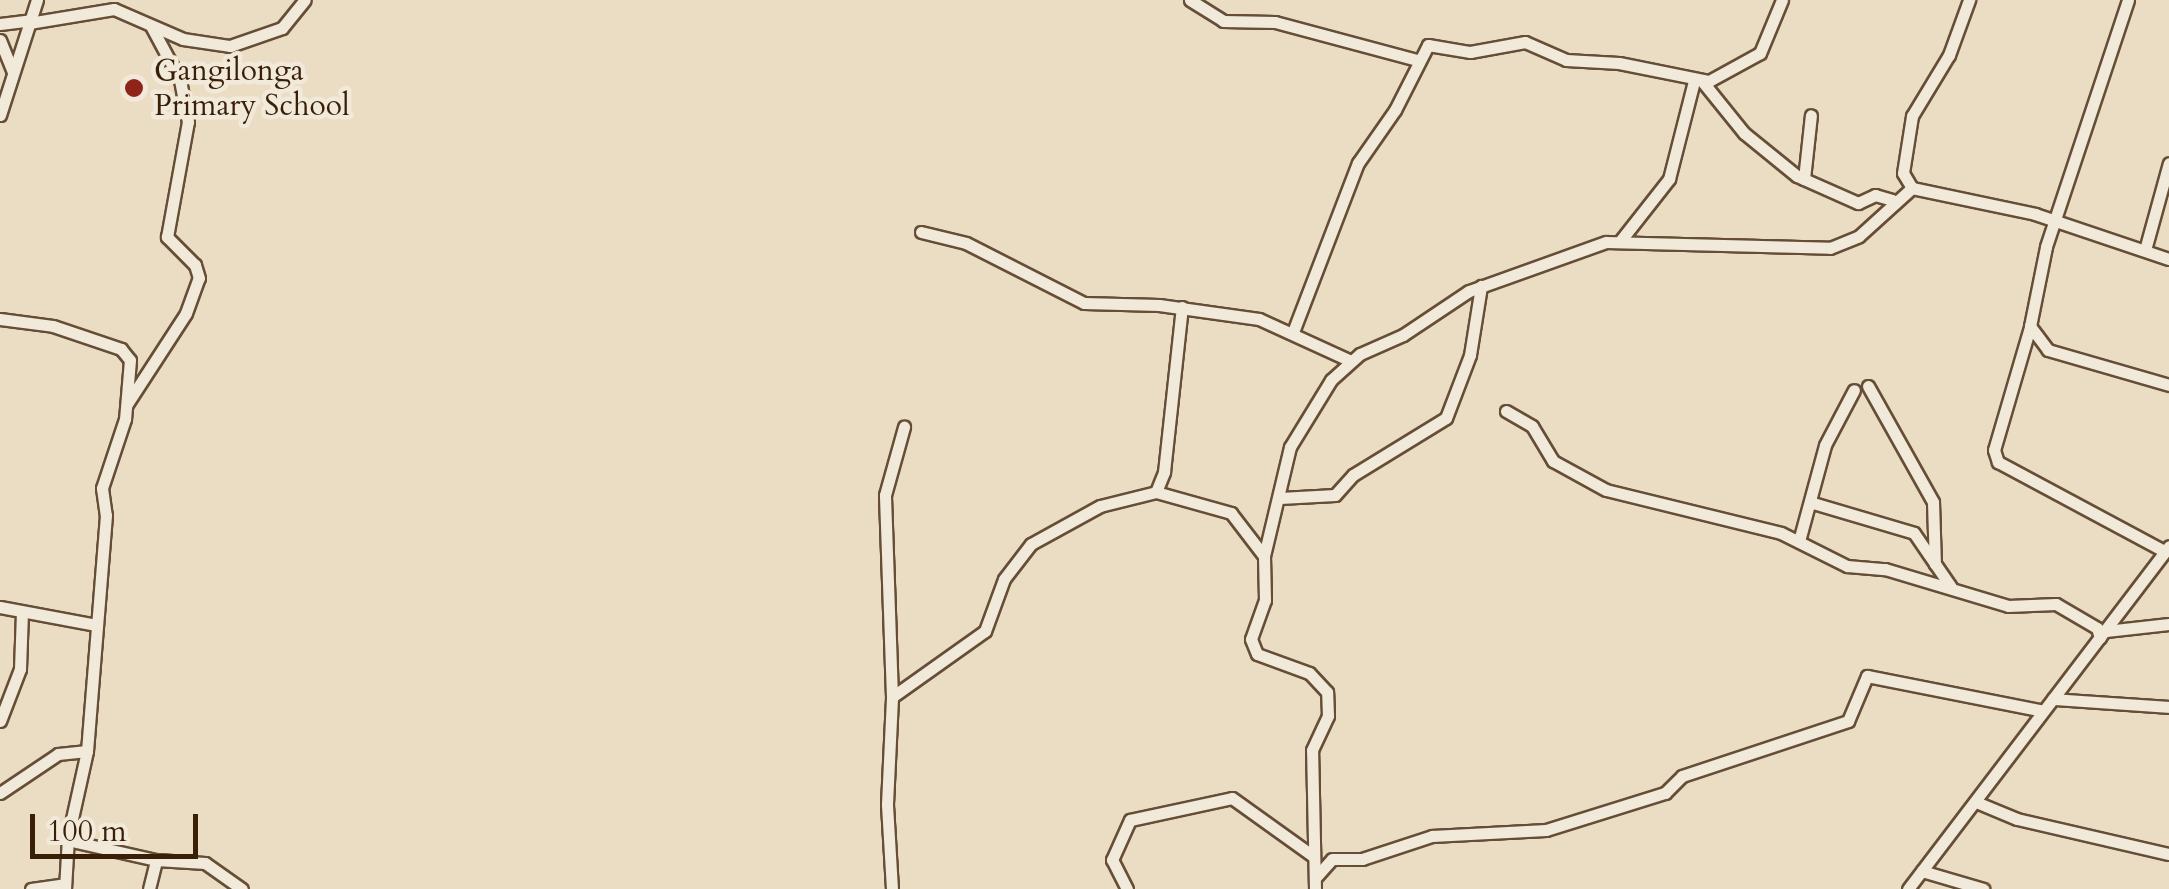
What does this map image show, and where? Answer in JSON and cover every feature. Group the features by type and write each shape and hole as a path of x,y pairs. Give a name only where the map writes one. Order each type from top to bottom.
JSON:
{"street":[{"path":"0,115 37,0"},
{"path":"0,24 114,8 210,47 230,46 282,28 305,0"},
{"path":"1190,0 1224,21 1275,22 1417,60"},
{"path":"1622,240 1668,179 1698,81 1760,53 1782,0"},
{"path":"1912,188 1903,173 1912,116 1949,55 1969,0"},
{"path":"1908,889 2167,548 1998,462 1994,450 2055,221 2128,0"},
{"path":"125,407 186,313 199,278 195,265 167,237 188,122 180,80 151,26"},
{"path":"0,40 13,73"},
{"path":"1292,332 1358,163 1395,110 1417,60 1433,44 1470,52 1525,42 1566,60 1620,63 1698,81 1744,133 1804,179 1858,202 1875,196 1892,200"},
{"path":"1804,179 1811,115"},
{"path":"2145,250 2169,163"},
{"path":"1314,883 1312,750 1328,716 1327,692 1309,673 1253,648 1266,590 1264,556 1290,447 1311,407 1351,361 1482,286 1622,240 1830,248 1860,236 1892,200 1912,188 2055,221 2169,259"},
{"path":"922,232 966,243 1084,303 1182,307 1259,319 1351,361"},
{"path":"1280,498 1336,495 1352,475 1446,418 1470,355 1482,286"},
{"path":"1156,492 1164,472 1182,307"},
{"path":"0,319 53,326 125,352 125,407 102,488 106,515 87,751 67,840 65,886 31,889"},
{"path":"2030,326 2048,350 2169,385"},
{"path":"1868,386 1933,502 1934,564"},
{"path":"1799,541 1814,503 1825,445 1854,390"},
{"path":"1506,411 1532,426 1554,461 1606,490 1799,541 1828,560 2014,607 2060,605 2103,635"},
{"path":"892,889 887,804 892,698 885,495 904,427"},
{"path":"892,698 985,631 1004,578 1031,544 1100,506 1156,492 1231,512 1264,556"},
{"path":"1814,503 1914,533 1953,590"},
{"path":"0,608 86,618 96,624"},
{"path":"0,721 20,669 22,612"},
{"path":"2103,635 2169,624"},
{"path":"1314,883 1332,859 1362,858 1432,836 1533,832 1664,793 1682,776 1848,721 1867,676 2044,712"},
{"path":"2053,699 2169,708"},
{"path":"0,793 58,754 87,751"},
{"path":"1127,889 1112,860 1130,820 1232,798 1314,856"},
{"path":"1976,802 2016,820 2169,854"},
{"path":"67,840 156,860 205,864 242,889"},
{"path":"149,889 156,860"},
{"path":"1922,871 1983,889"}],"place":[{"name":"Gangilonga Primary School","path":"134,88"}]}
